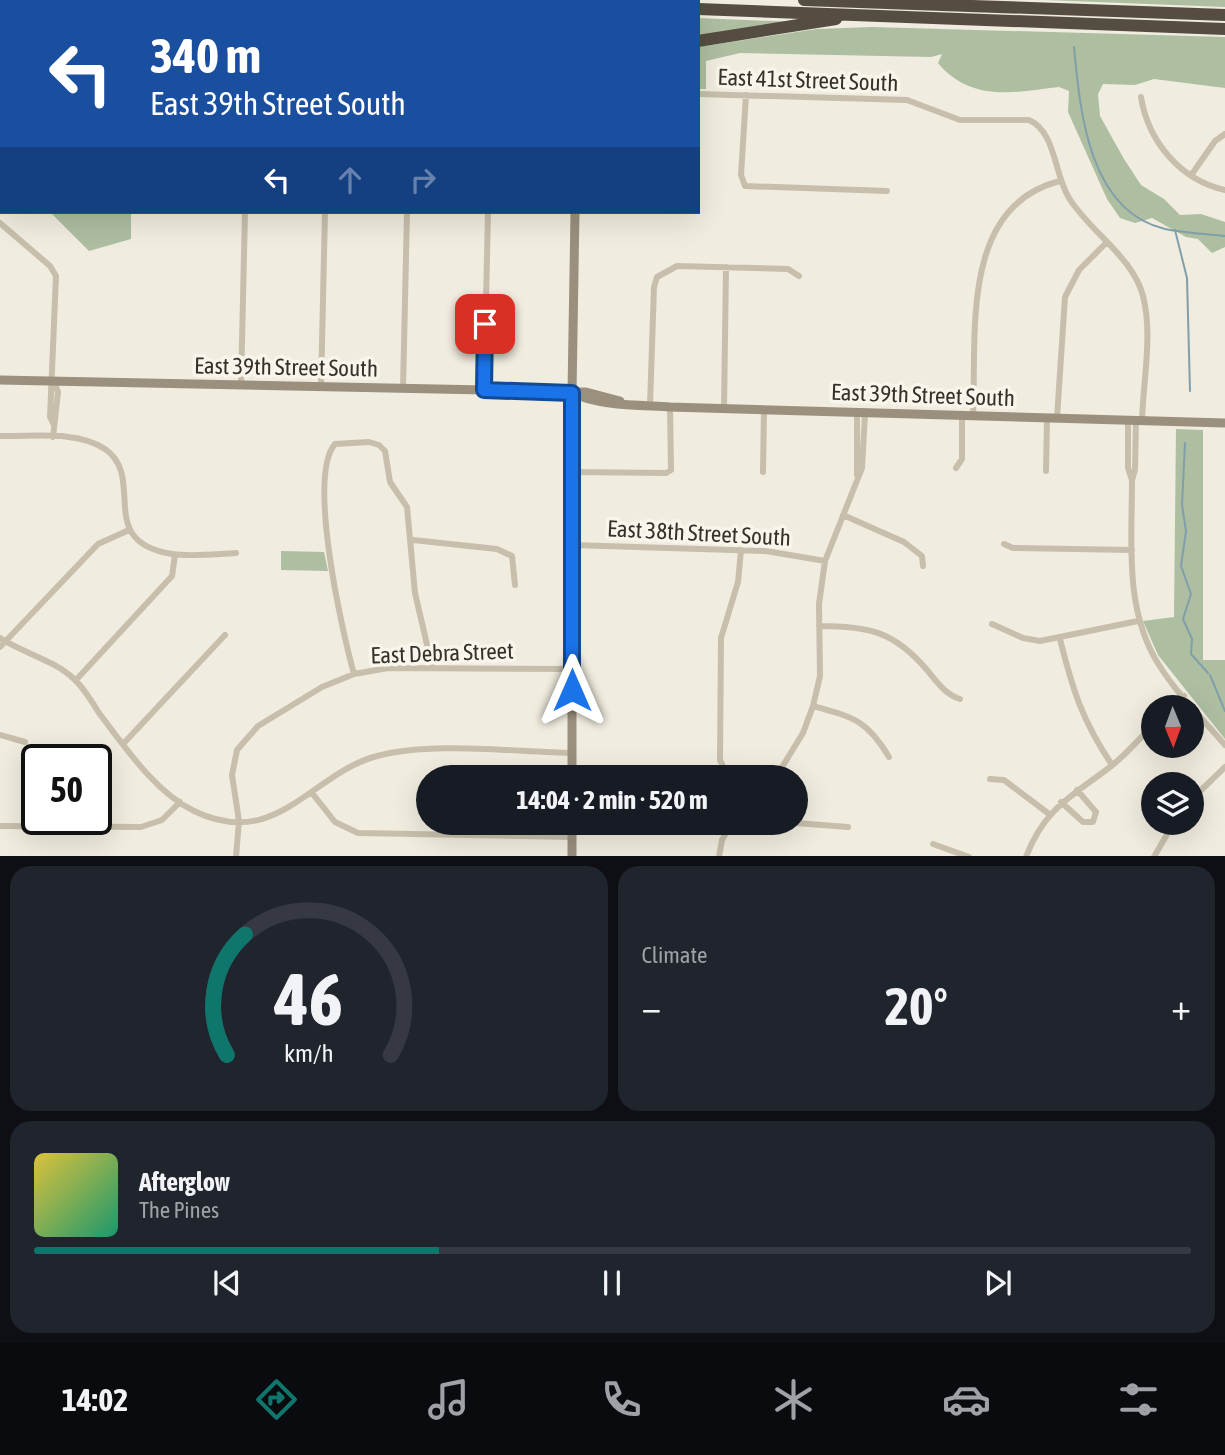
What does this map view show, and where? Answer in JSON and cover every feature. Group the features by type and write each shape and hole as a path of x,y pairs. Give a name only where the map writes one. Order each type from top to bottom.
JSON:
{"highway":[{"path":"804,0 1225,15"},
{"path":"700,9 1225,29"},
{"path":"700,41 857,16"}],"main road":[{"path":"572,765 575,214"},
{"name":"East 39th Street South","path":"0,380 586,392 620,401 670,407 1225,424"},
{"path":"572,837 572,856"}],"street":[{"name":"East 41st Street South","path":"700,94 907,100 960,120 1029,120 1038,124 1045,132 1060,181"},
{"path":"746,95 741,175 744,183 751,188 887,191"},
{"path":"1141,97 1146,122 1158,145 1173,162 1225,190"},
{"path":"1192,174 1214,141 1225,134"},
{"path":"973,416 979,279 985,250 998,226 1016,204 1038,189 1060,181 1078,213 1131,271 1145,305 1128,468 1132,480 1132,589 1138,621 1157,662 1183,695"},
{"path":"241,385 245,214"},
{"path":"321,387 325,214"},
{"path":"403,389 407,214"},
{"path":"484,390 488,214"},
{"path":"0,223 50,266 56,276 54,382 58,392 53,437"},
{"path":"1057,418 1065,298 1079,270 1106,243"},
{"path":"650,405 654,287 657,277 677,266 788,269 799,276"},
{"path":"724,409 726,267"},
{"path":"572,472 658,474 671,470 670,407"},
{"path":"763,472 764,410"},
{"path":"783,765 803,733 820,676 819,626 825,561 858,477 861,412"},
{"path":"956,468 961,459 962,416"},
{"path":"1046,471 1047,418"},
{"path":"0,436 78,438 95,443 114,457 124,483 123,503 129,530 148,547 175,555 236,554"},
{"path":"354,674 337,608 323,514 325,464 328,452 335,444 379,445 385,451 390,482 407,507 413,540 415,593 432,667"},
{"path":"843,514 904,542 919,552 923,566"},
{"path":"129,530 98,544 1,642 76,680 123,744 180,802 210,817 239,821 280,813 353,765 395,752 572,753"},
{"path":"413,540 497,549 512,556 515,585"},
{"path":"1004,544 1013,548 1132,550"},
{"name":"East 38th Street South","path":"572,545 741,550 787,553 825,561"},
{"path":"722,765 720,760 721,638 738,582 741,550"},
{"path":"76,680 172,576 175,555"},
{"path":"992,624 1030,640 1060,639 1138,621"},
{"path":"819,626 855,626 888,636 913,654 949,696 960,699"},
{"path":"123,744 225,635"},
{"path":"1060,639 1077,706 1089,731 1112,765"},
{"name":"East Debra Street","path":"236,856 239,821 232,775 234,757 241,742 258,726 322,687 354,674 388,668 572,669"},
{"path":"813,706 863,723 878,739 889,757"},
{"path":"1204,719 1225,744"},
{"path":"0,735 25,742"},
{"path":"1027,856 1049,814 1076,790 1112,765 1141,737"},
{"path":"1204,787 1225,767"},
{"path":"990,779 1004,780 1049,814"},
{"path":"1061,802 1083,822 1093,822 1096,812 1076,790"},
{"path":"312,793 335,822 358,833 572,837"},
{"path":"0,826 141,827 162,820 180,802"},
{"path":"808,824 848,827"},
{"path":"719,856 726,835"},
{"path":"1154,856 1166,835"},
{"path":"933,844 969,856"}],"green space":[{"path":"1046,0 1225,0 1225,7"},
{"path":"700,18 797,22 700,38"},
{"path":"872,27 1225,37 1225,88 1154,79 1135,85 1103,84 1098,94 1100,116 1141,185 1164,199 1180,215 1201,214 1225,222 1225,247 1212,253 1198,239 1186,237 1152,218 1135,223 1120,218 1107,199 1068,112 1069,91 1059,87 1011,92 979,89 951,76 938,63 942,54 931,57 740,53 706,61 706,89 700,89 700,47 817,29"},
{"path":"52,214 131,214 131,239 89,251"},
{"path":"1176,429 1203,430 1203,660 1225,660 1225,739 1204,713 1204,695 1190,695 1158,655 1143,621 1174,617"},
{"path":"281,551 324,552 328,571 281,570"}],"waterway":[{"path":"1074,47 1085,128 1104,180 1119,202 1139,219 1165,229 1225,236"},
{"path":"1175,230 1187,278 1190,391"},
{"path":"1185,443 1182,505 1186,531 1181,566 1191,594 1183,619 1192,639 1191,654 1208,673"},
{"path":"1210,675 1225,711"}],"route":[{"path":"485,324 484,390 572,393 572,690"}]}
